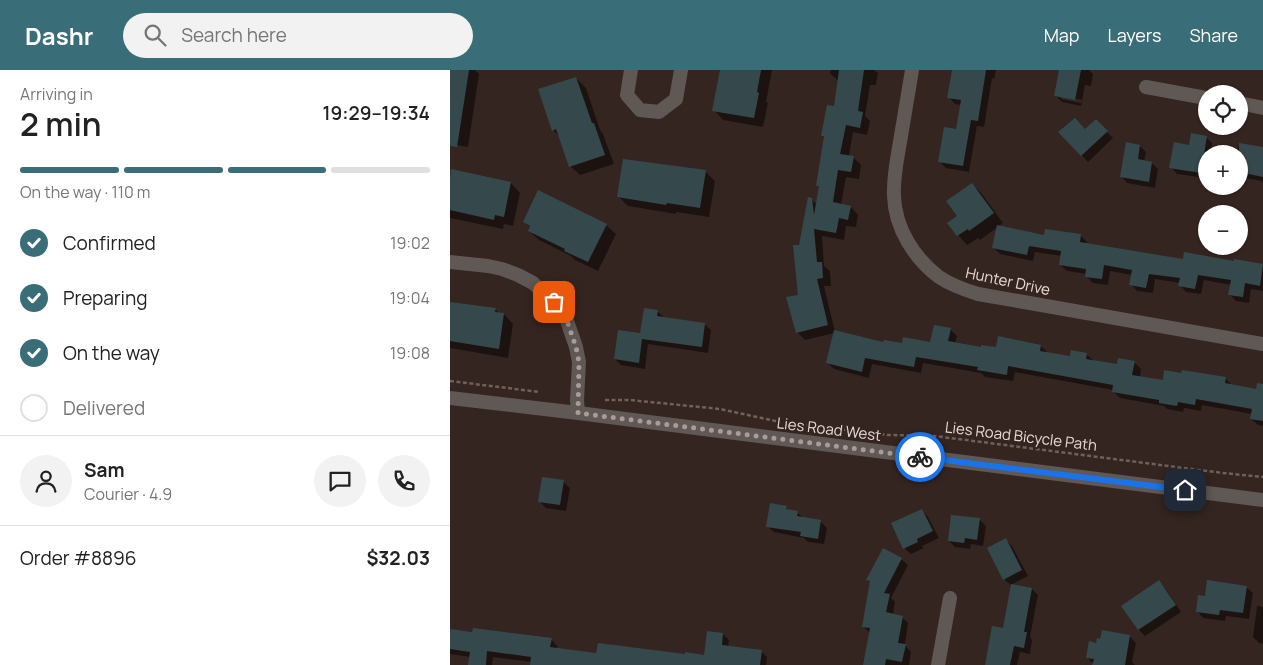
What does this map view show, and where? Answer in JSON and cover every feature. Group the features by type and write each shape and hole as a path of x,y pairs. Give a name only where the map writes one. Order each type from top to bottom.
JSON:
{"street":[{"path":"631,70 627,95 640,110 659,112 676,99 681,70"},
{"name":"Hunter Drive","path":"912,70 894,178 894,198 897,216 915,254 939,277 957,287 978,294 1263,344"},
{"path":"1146,87 1198,97"},
{"path":"1248,105 1263,108"},
{"path":"450,262 502,268 518,274 533,283 564,312 579,362 577,407"},
{"name":"Lies Road West","path":"450,398 577,407 1263,500"},
{"path":"938,665 950,598"}],"path":[{"path":"450,381 548,394"},
{"path":"577,407 630,400 711,408 783,423"},
{"name":"Lies Road Bicycle Path","path":"802,425 888,435 958,438 1263,477"}],"building":[{"path":"450,70 469,70 457,147 450,146"},
{"path":"720,70 761,70 754,118 712,111"},
{"path":"839,70 864,70 858,111 863,112 860,128 846,125 840,154 854,156 851,172 838,170 833,202 851,206 848,220 839,218 836,233 814,229 817,262 822,262 823,278 817,279 828,325 796,333 786,297 798,295 793,245 799,245 808,197 812,198 814,215 819,186 816,186 824,136 821,136 827,105 834,106"},
{"path":"952,70 986,70 978,121 971,120 963,166 938,162 944,127 956,129 961,100 947,98"},
{"path":"1059,70 1081,70 1075,100 1054,96"},
{"path":"576,77 605,155 569,167 556,129 552,131 538,89"},
{"path":"1075,118 1085,129 1096,119 1108,131 1081,156 1058,132"},
{"path":"1191,133 1207,136 1206,145 1198,145 1198,173 1169,168 1174,142 1189,145"},
{"path":"1126,142 1140,145 1138,159 1152,162 1149,182 1120,177"},
{"path":"1239,143 1263,147 1263,177 1248,174 1248,145 1239,145"},
{"path":"623,159 706,170 700,208 617,197"},
{"path":"451,169 511,182 504,217 495,215 494,220 450,210"},
{"path":"972,183 994,213 969,231 968,229 957,236 947,223 957,216 946,201"},
{"path":"538,190 607,224 588,262 528,231 530,226 523,222"},
{"path":"997,225 1044,235 1045,229 1081,234 1080,242 1183,259 1184,252 1263,264 1260,286 1245,283 1243,297 1228,295 1231,280 1198,275 1195,289 1178,286 1180,278 1149,274 1146,288 1129,285 1132,270 1104,265 1102,279 1085,277 1086,269 1059,265 1061,251 1029,246 1027,255 992,248"},
{"path":"450,302 496,308 495,312 504,313 499,349 450,341"},
{"path":"644,308 658,310 657,316 705,323 702,347 642,339 639,363 614,359 618,330 640,333"},
{"path":"934,325 951,328 948,341 981,347 981,345 996,347 998,336 1041,345 1040,351 1070,356 1071,350 1087,353 1086,359 1117,364 1118,358 1135,361 1132,375 1163,380 1164,370 1181,373 1182,370 1226,377 1225,383 1256,389 1257,383 1263,384 1263,421 1250,419 1252,409 1196,399 1195,405 1178,402 1177,406 1159,403 1159,400 1112,392 1113,385 1008,366 1007,375 977,370 978,367 916,357 914,367 865,358 862,372 826,363 834,330 883,342 884,340 902,343 903,337 930,342"},
{"path":"542,477 564,480 560,505 538,502"},
{"path":"770,503 787,506 786,509 798,511 797,516 821,520 818,539 800,536 801,532 766,527"},
{"path":"922,509 933,531 917,539 918,542 903,549 891,523"},
{"path":"951,515 980,518 977,540 965,538 964,543 948,541"},
{"path":"1006,538 1022,570 1003,580 987,548"},
{"path":"883,548 902,558 884,593 890,594 886,612 903,616 898,643 906,644 902,662 886,659 885,665 863,665 870,628 862,627 870,581 866,580"},
{"path":"1159,580 1176,605 1138,630 1121,606"},
{"path":"1207,580 1247,586 1243,613 1220,610 1219,615 1196,612 1198,595 1205,596"},
{"path":"1011,584 1032,588 1024,632 1027,632 1024,648 1014,646 1010,665 985,665 992,626 1003,628"},
{"path":"473,628 552,638 550,647 596,653 598,643 704,655 707,631 723,633 722,645 762,650 760,665 530,665 531,657 487,651 486,665 468,665 470,652 450,649 450,629 472,632"},
{"path":"1102,630 1130,635 1125,665 1092,665 1094,659 1086,658 1089,641 1096,643 1097,638 1100,639"}],"way so far":[{"path":"554,302 564,312 576,347 579,362 578,413 920,457"}],"route":[{"path":"920,457 1185,490"}]}
